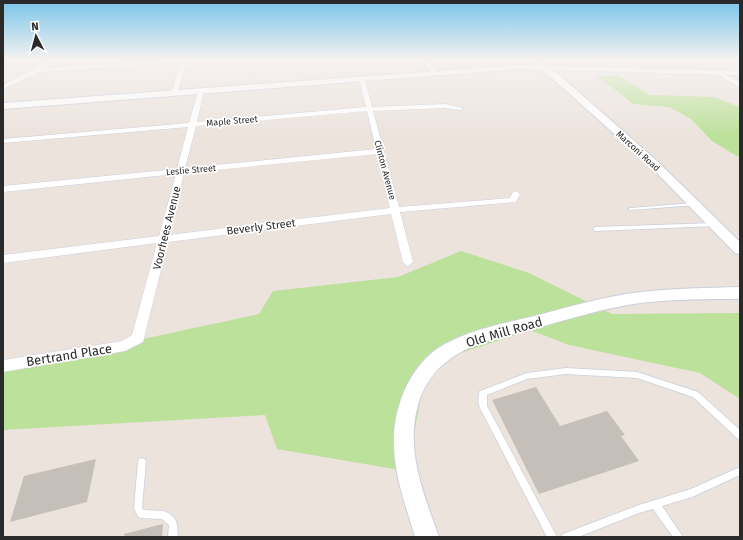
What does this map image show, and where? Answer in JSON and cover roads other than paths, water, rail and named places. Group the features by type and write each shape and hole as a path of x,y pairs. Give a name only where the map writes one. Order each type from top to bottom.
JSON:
{"main road":[{"path":"3,106 271,85"}],"street":[{"path":"174,92 176,85"},
{"name":"Clinton Avenue","path":"364,85 408,262"},
{"name":"Marconi Road","path":"563,85 653,163 740,250"},
{"name":"Voorhees Avenue","path":"134,341 140,332 201,90"},
{"name":"Maple Street","path":"3,141 370,109 445,106 460,108"},
{"name":"Leslie Street","path":"3,189 380,151"},
{"name":"Beverly Street","path":"3,259 395,210 499,202 514,200 516,194"},
{"name":"Old Mill Road","path":"428,537 406,468 403,442 404,426 413,391 426,371 443,354 457,345 472,339 626,300 661,296 740,294"},
{"name":"Bertrand Place","path":"3,366 118,348 134,341"}],"lane":[{"path":"630,209 694,204"},
{"path":"595,229 714,225"},
{"path":"552,537 483,406 483,393 527,376 566,371 637,375 695,394 740,435"},
{"path":"142,462 138,508 141,514 164,515 173,523 173,537"},
{"path":"566,537 655,504 692,493 740,471"},
{"path":"655,504 678,537"}]}
